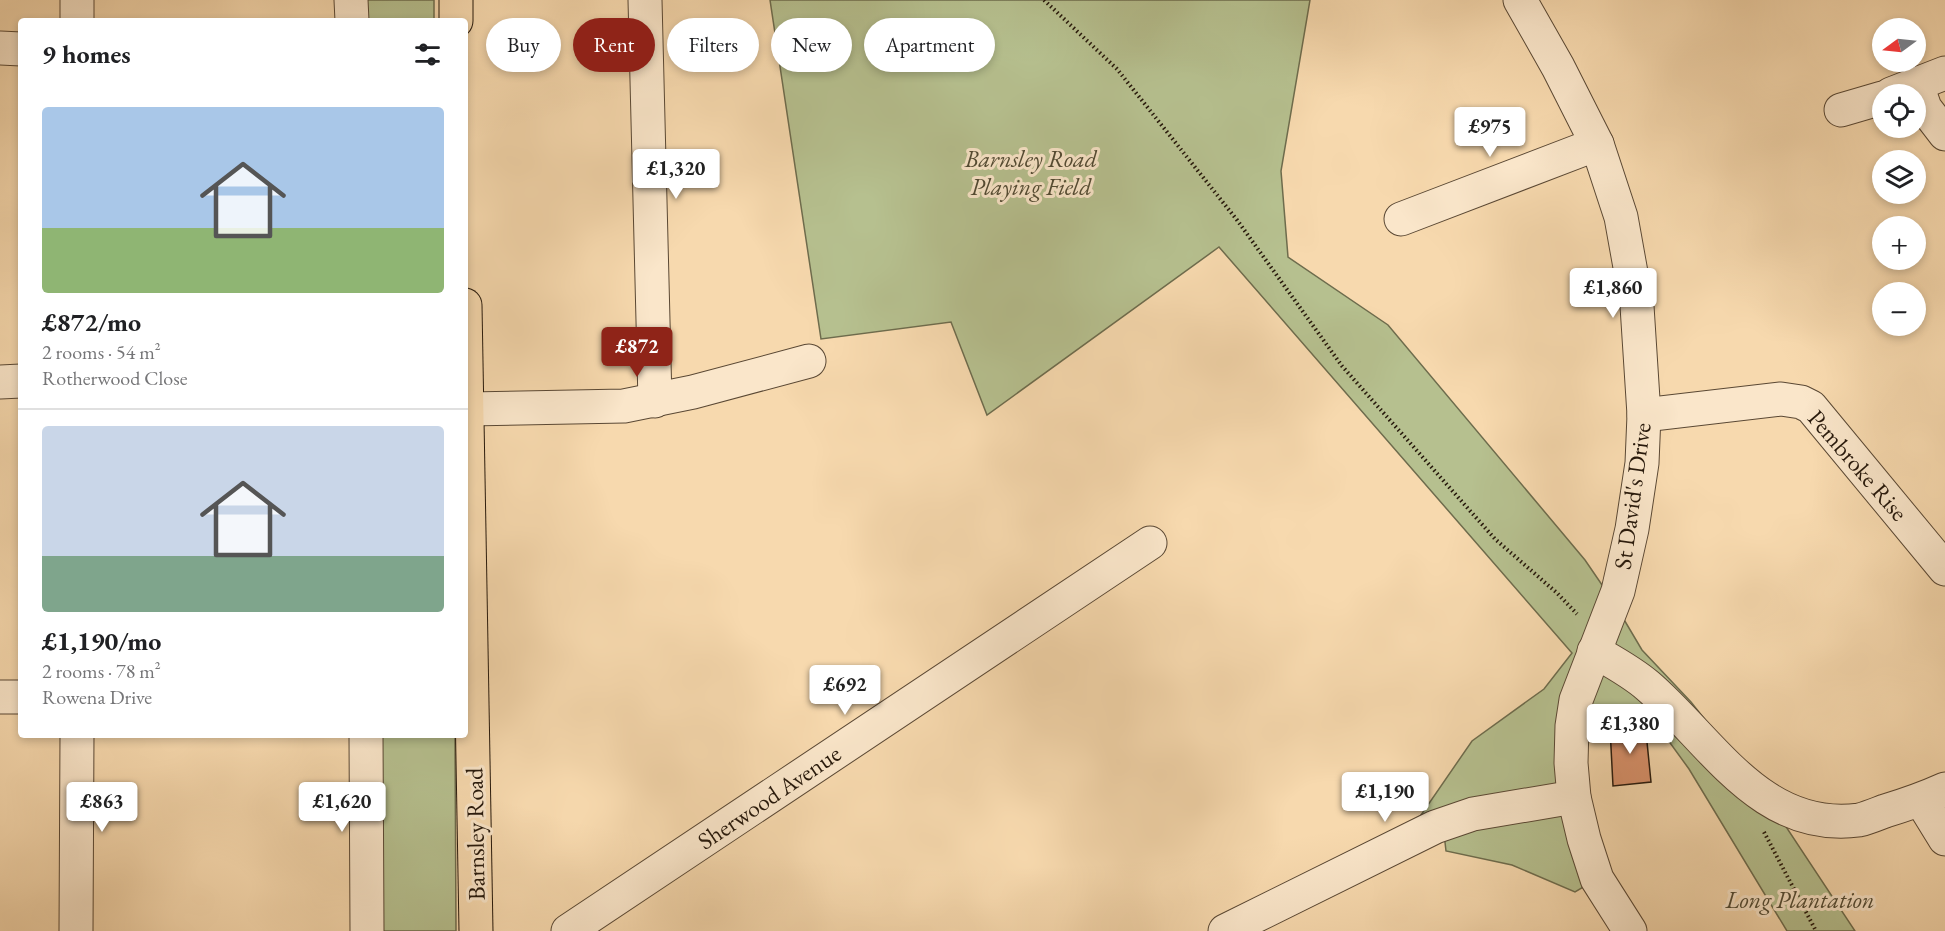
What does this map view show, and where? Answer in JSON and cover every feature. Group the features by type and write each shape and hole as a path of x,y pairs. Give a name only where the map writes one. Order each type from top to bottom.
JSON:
{"highway":[{"path":"456,0 456,18"},
{"name":"Barnsley Road","path":"468,409 476,931"}],"street":[{"path":"77,0 77,18"},
{"path":"351,0 352,18"},
{"path":"645,0 655,401"},
{"name":"St David's Drive","path":"1521,0 1597,144 1621,217 1637,306 1644,415 1642,463 1632,529 1618,591 1576,700 1572,726 1571,763 1574,797 1597,879 1630,931"},
{"path":"0,48 18,49"},
{"path":"1841,110 1872,101"},
{"path":"1926,109 1945,134"},
{"path":"1401,219 1597,144"},
{"path":"468,409 624,406 655,401 809,361"},
{"path":"0,382 18,381"},
{"name":"Pembroke Rise","path":"1644,415 1781,399 1801,402 1811,407 1945,569"},
{"name":"Sherwood Avenue","path":"568,931 1150,543"},
{"path":"1597,644 1648,686 1721,761 1751,788 1767,798 1799,815 1831,821 1861,819 1933,794 1945,839"},
{"path":"0,697 18,697"},
{"path":"76,931 77,738"},
{"path":"366,738 367,931"},
{"path":"1225,931 1435,827 1473,813 1574,797"}],"path":[{"path":"1044,0 1117,69 1237,220 1342,366 1495,539 1557,593 1597,644"},
{"path":"1751,788 1764,833 1816,931"}],"green space":[{"path":"366,0 434,0 434,18 366,18"},
{"name":"Barnsley Road Playing Field","path":"770,0 1310,0 1281,171 1288,257 1388,325 1585,560 1642,650 1691,702 1767,798 1855,931 1787,931 1689,769 1660,729 1639,706 1572,726 1597,879 1575,892 1512,865 1446,851 1443,825 1420,834 1421,815 1472,741 1544,689 1572,653 1219,247 987,415 951,322 821,339 781,72 852,72 852,18 773,18"},
{"path":"377,738 455,738 456,931 377,931"}],"building":[{"path":"1645,722 1651,782 1613,786 1610,728"}],"park label":[{"name":"Long Plantation","path":"1800,899"}]}
